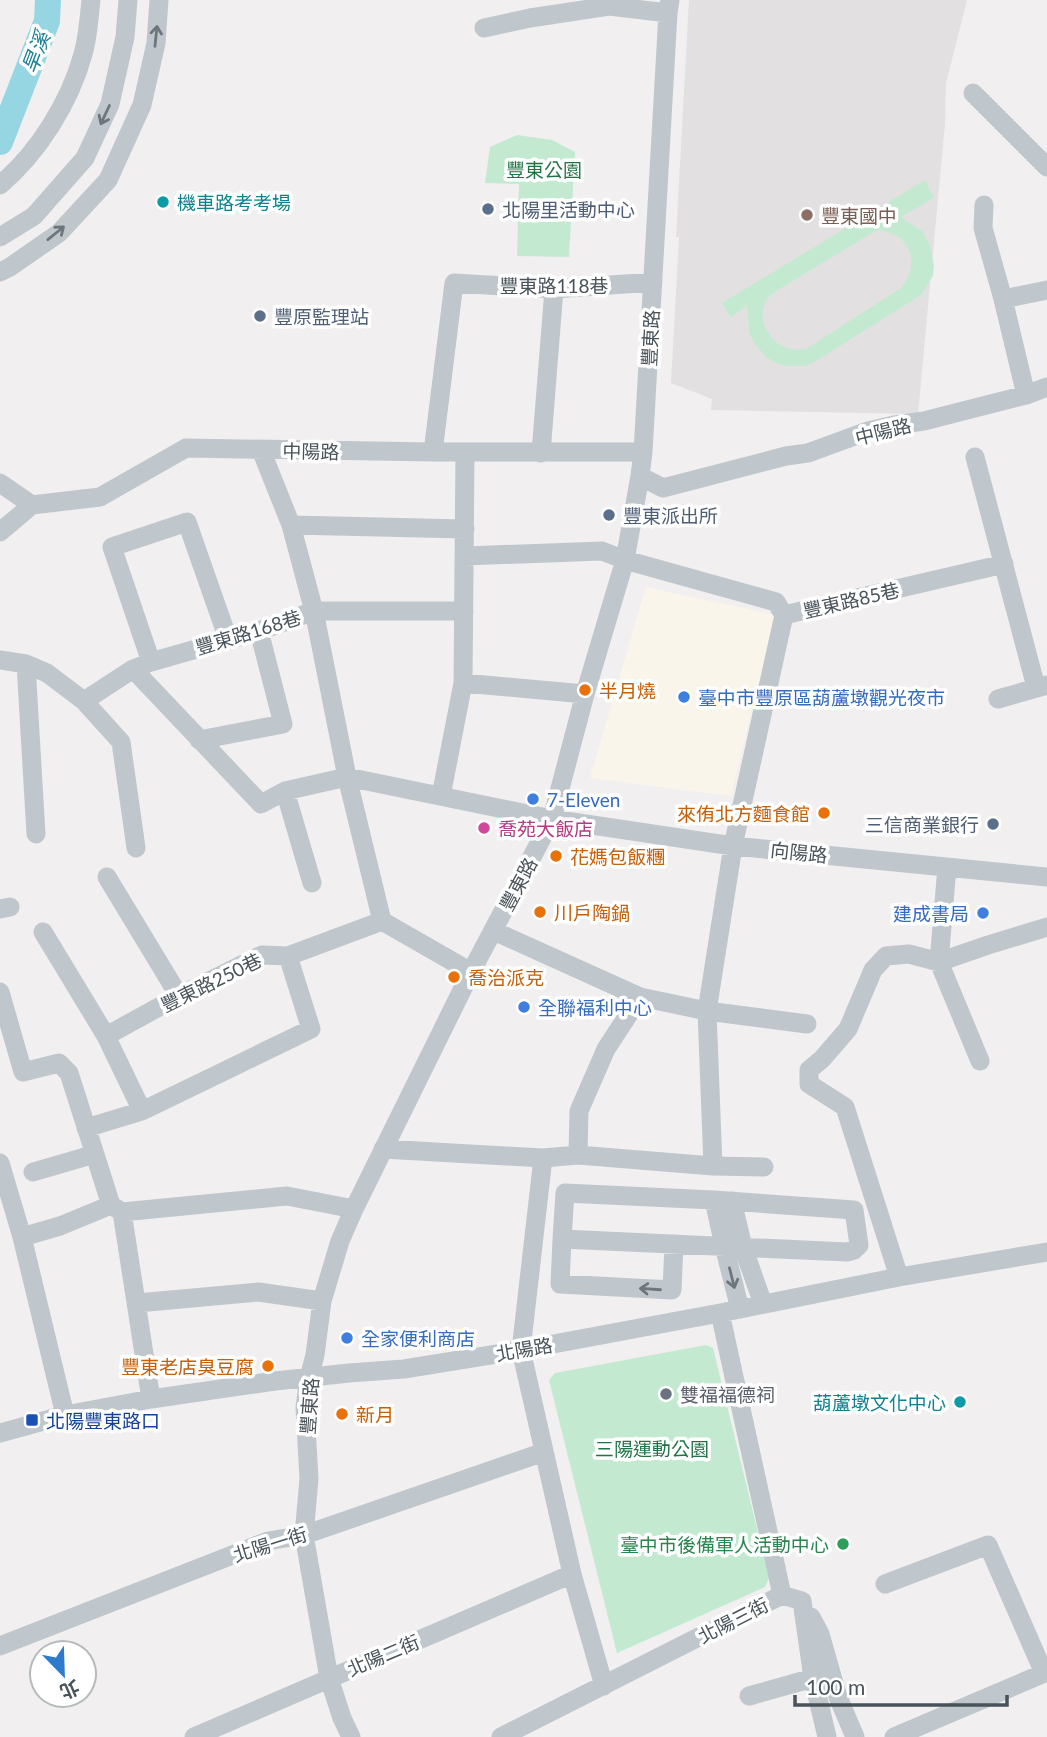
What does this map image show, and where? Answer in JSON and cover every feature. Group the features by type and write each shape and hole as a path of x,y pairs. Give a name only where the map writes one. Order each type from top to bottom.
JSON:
{"street":[{"path":"0,185 18,170 44,138 69,92 83,53 91,0"},
{"path":"0,237 34,216 85,158 110,104 125,37 128,0"},
{"path":"0,272 59,233 108,180 142,106 156,43 159,0"},
{"path":"484,28 528,9 669,7"},
{"name":"豐東路","path":"351,1737 329,1678 304,1535 309,1479 305,1407 322,1301 340,1241 354,1209 471,972 552,819 625,559 643,452 669,7"},
{"path":"973,93 1047,167"},
{"path":"984,205 983,228 1026,395"},
{"name":"豐東路118巷","path":"433,452 454,283 554,289 653,282"},
{"path":"541,453 554,289"},
{"path":"1003,299 1047,290"},
{"name":"中陽路","path":"640,476 663,488 786,456 808,453 868,431 924,421 1026,395 1047,387"},
{"name":"中陽路","path":"32,505 100,498 187,448 643,452"},
{"path":"261,450 290,525 314,611 347,777 382,921 471,972"},
{"path":"441,796 463,683 465,452"},
{"path":"975,457 1004,564 1042,686 998,699"},
{"path":"0,483 32,505 0,532"},
{"path":"228,639 187,522 112,547 142,666 199,740 261,804 285,791 347,777"},
{"path":"290,525 465,529"},
{"path":"465,555 602,551 625,559"},
{"name":"豐東路85巷","path":"625,559 776,602 784,615 1004,564"},
{"name":"豐東路168巷","path":"84,701 142,666 259,631 314,611 464,611"},
{"path":"713,1166 707,1011 733,846 784,615"},
{"path":"199,740 283,724 259,631"},
{"path":"0,660 26,664 47,673 84,701 121,742 136,848"},
{"path":"26,664 36,834"},
{"path":"463,683 585,694"},
{"name":"向陽路","path":"347,777 552,819 733,846 1047,877"},
{"path":"285,791 312,883"},
{"path":"947,867 939,962 980,1062"},
{"path":"107,877 179,996"},
{"name":"豐東路250巷","path":"106,1036 262,955 288,956 382,921"},
{"path":"899,1277 845,1107 809,1084 809,1070 848,1029 873,970 886,956 909,954 939,962 1047,927"},
{"path":"494,931 640,997 707,1011 807,1024"},
{"path":"43,932 106,1036 142,1111"},
{"path":"86,1128 142,1111 311,1028 288,956"},
{"path":"0,992 23,1072 59,1063 69,1073 94,1154 116,1209 136,1303 151,1399"},
{"path":"578,1155 579,1111 606,1049 640,997"},
{"path":"383,1149 543,1158 578,1155 713,1166 764,1167"},
{"path":"33,1172 94,1154"},
{"path":"543,1158 521,1350 572,1574 604,1686"},
{"path":"0,1163 22,1237 65,1415"},
{"path":"562,1239 674,1244 734,1247 847,1252 854,1251 859,1245 854,1210 723,1200 565,1193 562,1239 560,1284 672,1290 674,1244"},
{"path":"22,1237 116,1209 287,1196 354,1209"},
{"path":"723,1200 734,1247 740,1309"},
{"path":"734,1247 762,1304"},
{"name":"北陽路","path":"0,1433 65,1415 151,1399 349,1373 404,1369 521,1350 899,1277 1047,1252"},
{"path":"136,1303 258,1292 322,1301"},
{"name":"北陽三街","path":"501,1737 782,1595 720,1313"},
{"name":"北陽一街","path":"0,1646 268,1541 304,1535 544,1452"},
{"path":"885,1584 988,1545 1046,1673 894,1737"},
{"name":"北陽二街","path":"194,1737 572,1574"},
{"path":"782,1595 802,1601 820,1634 838,1697 855,1737"},
{"path":"802,1601 813,1678 827,1737"},
{"path":"748,1696 813,1678"}],"shaded area":[{"name":"豐東國中","path":"689,0 967,0 946,83 945,124 918,414 711,410 712,399 671,383"},
{"name":"臺中市豐原區葫蘆墩觀光夜市","path":"646,587 775,615 731,796 590,778"}],"green space":[{"name":"豐東公園","path":"517,135 552,140 575,152 569,257 517,256 519,184 485,183 490,147"},
{"path":"925,180 934,198 901,217 922,231 930,245 933,276 921,295 816,361 806,366 787,366 766,357 749,333 747,306 731,317 722,303","holes":["877,230 888,232 905,243 909,251 911,269 901,288 806,349 787,348 773,339 763,319 764,305 769,297"]},
{"name":"三陽運動公園","path":"706,1345 713,1348 769,1578 765,1587 617,1653 549,1380 555,1373"}],"waterway":[{"name":"旱溪","path":"0,142 47,21 48,0"}],"place":[{"name":"機車路考考場","path":"163,202"},
{"name":"北陽里活動中心","path":"488,209"},
{"name":"豐東國中","path":"807,215"},
{"name":"豐原監理站","path":"260,316"},
{"name":"豐東派出所","path":"609,515"},
{"name":"半月燒","path":"585,690"},
{"name":"臺中市豐原區葫蘆墩觀光夜市","path":"684,697"},
{"name":"7-Eleven","path":"533,799"},
{"name":"來侑北方麵食館","path":"824,813"},
{"name":"三信商業銀行","path":"993,824"},
{"name":"喬苑大飯店","path":"484,828"},
{"name":"花媽包飯糰","path":"556,856"},
{"name":"川戶陶鍋","path":"540,912"},
{"name":"建成書局","path":"983,913"},
{"name":"喬治派克","path":"454,977"},
{"name":"全聯福利中心","path":"524,1007"},
{"name":"全家便利商店","path":"347,1338"},
{"name":"豐東老店臭豆腐","path":"268,1366"},
{"name":"雙福福德祠","path":"666,1394"},
{"name":"葫蘆墩文化中心","path":"960,1402"},
{"name":"新月","path":"342,1414"},
{"name":"北陽豐東路口","path":"32,1420"},
{"name":"臺中市後備軍人活動中心","path":"843,1544"}]}
